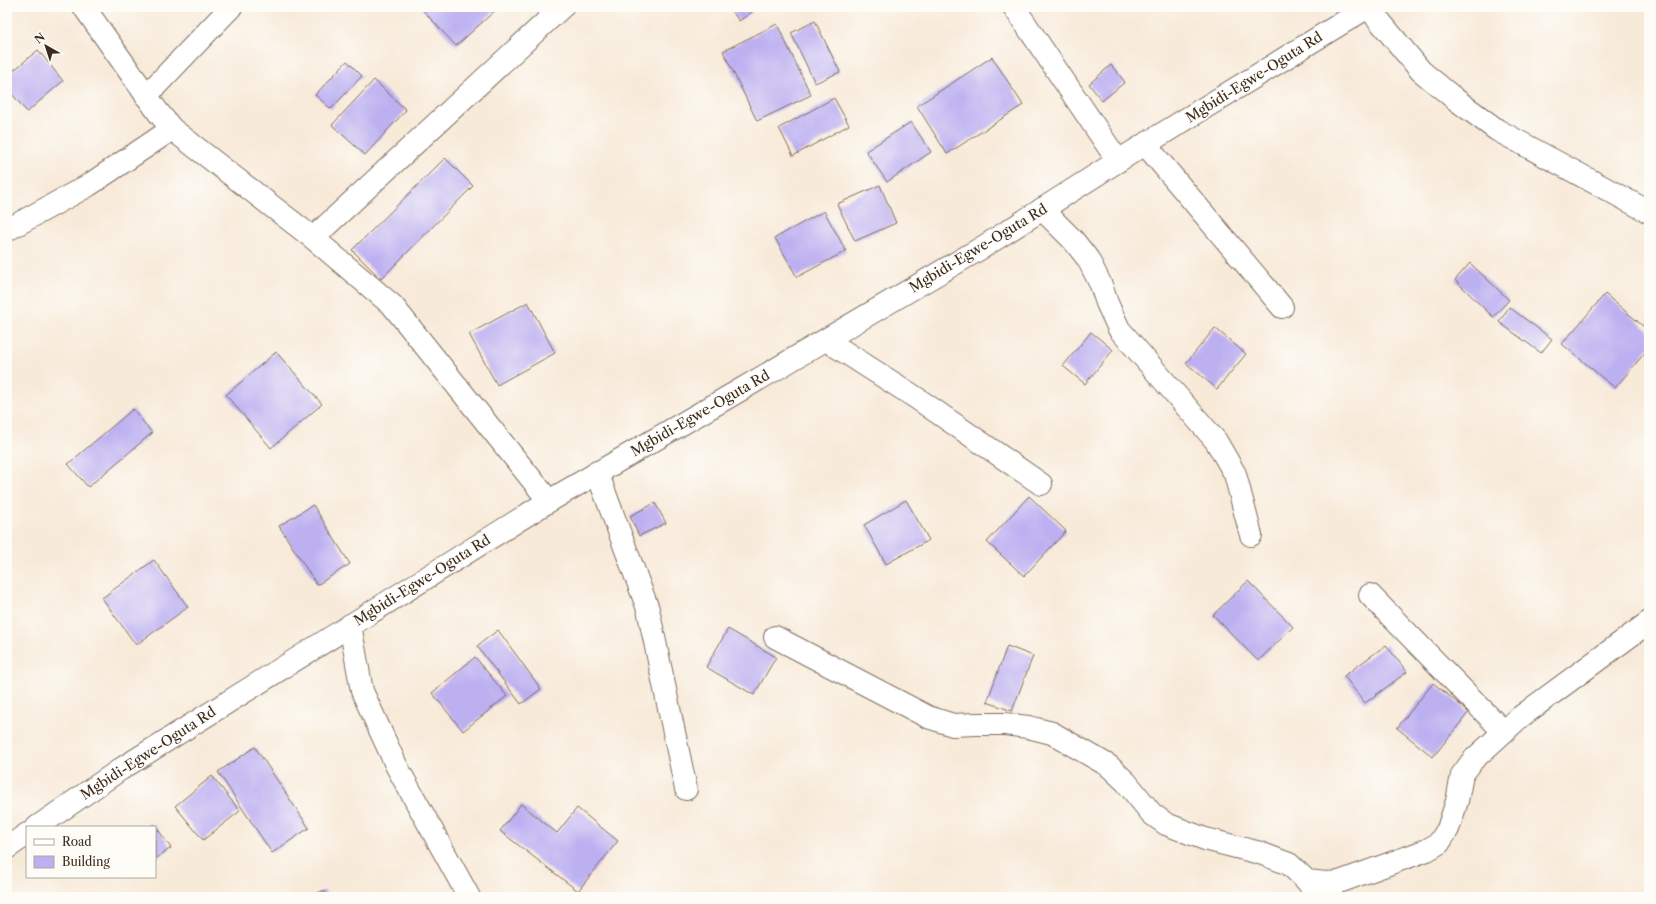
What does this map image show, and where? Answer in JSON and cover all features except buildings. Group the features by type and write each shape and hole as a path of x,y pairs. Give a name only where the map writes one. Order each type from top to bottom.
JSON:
{"street":[{"path":"84,7 146,96 172,129 313,238 393,306 549,501"},
{"path":"146,96 232,7"},
{"path":"313,238 562,7"},
{"path":"1014,7 1118,161"},
{"path":"1368,7 1422,71 1455,99 1497,130 1649,212"},
{"name":"Mgbidi-Egwe-Oguta Rd","path":"38,826 120,768 549,501 826,340 983,246 1145,144 1368,7"},
{"path":"7,230 89,185 172,129"},
{"path":"1145,144 1282,307"},
{"path":"1042,209 1073,240 1088,259 1101,285 1107,303 1119,329 1216,441 1235,474 1251,535"},
{"path":"826,340 915,397 1041,484"},
{"path":"597,472 648,609 686,789"},
{"path":"1370,595 1504,732"},
{"path":"775,638 928,717 953,725 1005,724 1028,727 1052,733 1109,766 1126,782 1152,814 1166,824 1205,839 1260,853 1289,864 1312,889 1326,883 1339,882 1426,850 1439,843 1448,829 1457,801 1462,775 1473,760 1519,718 1649,622"},
{"path":"350,625 362,691 397,767 469,897"},
{"path":"7,848 26,835"}]}
